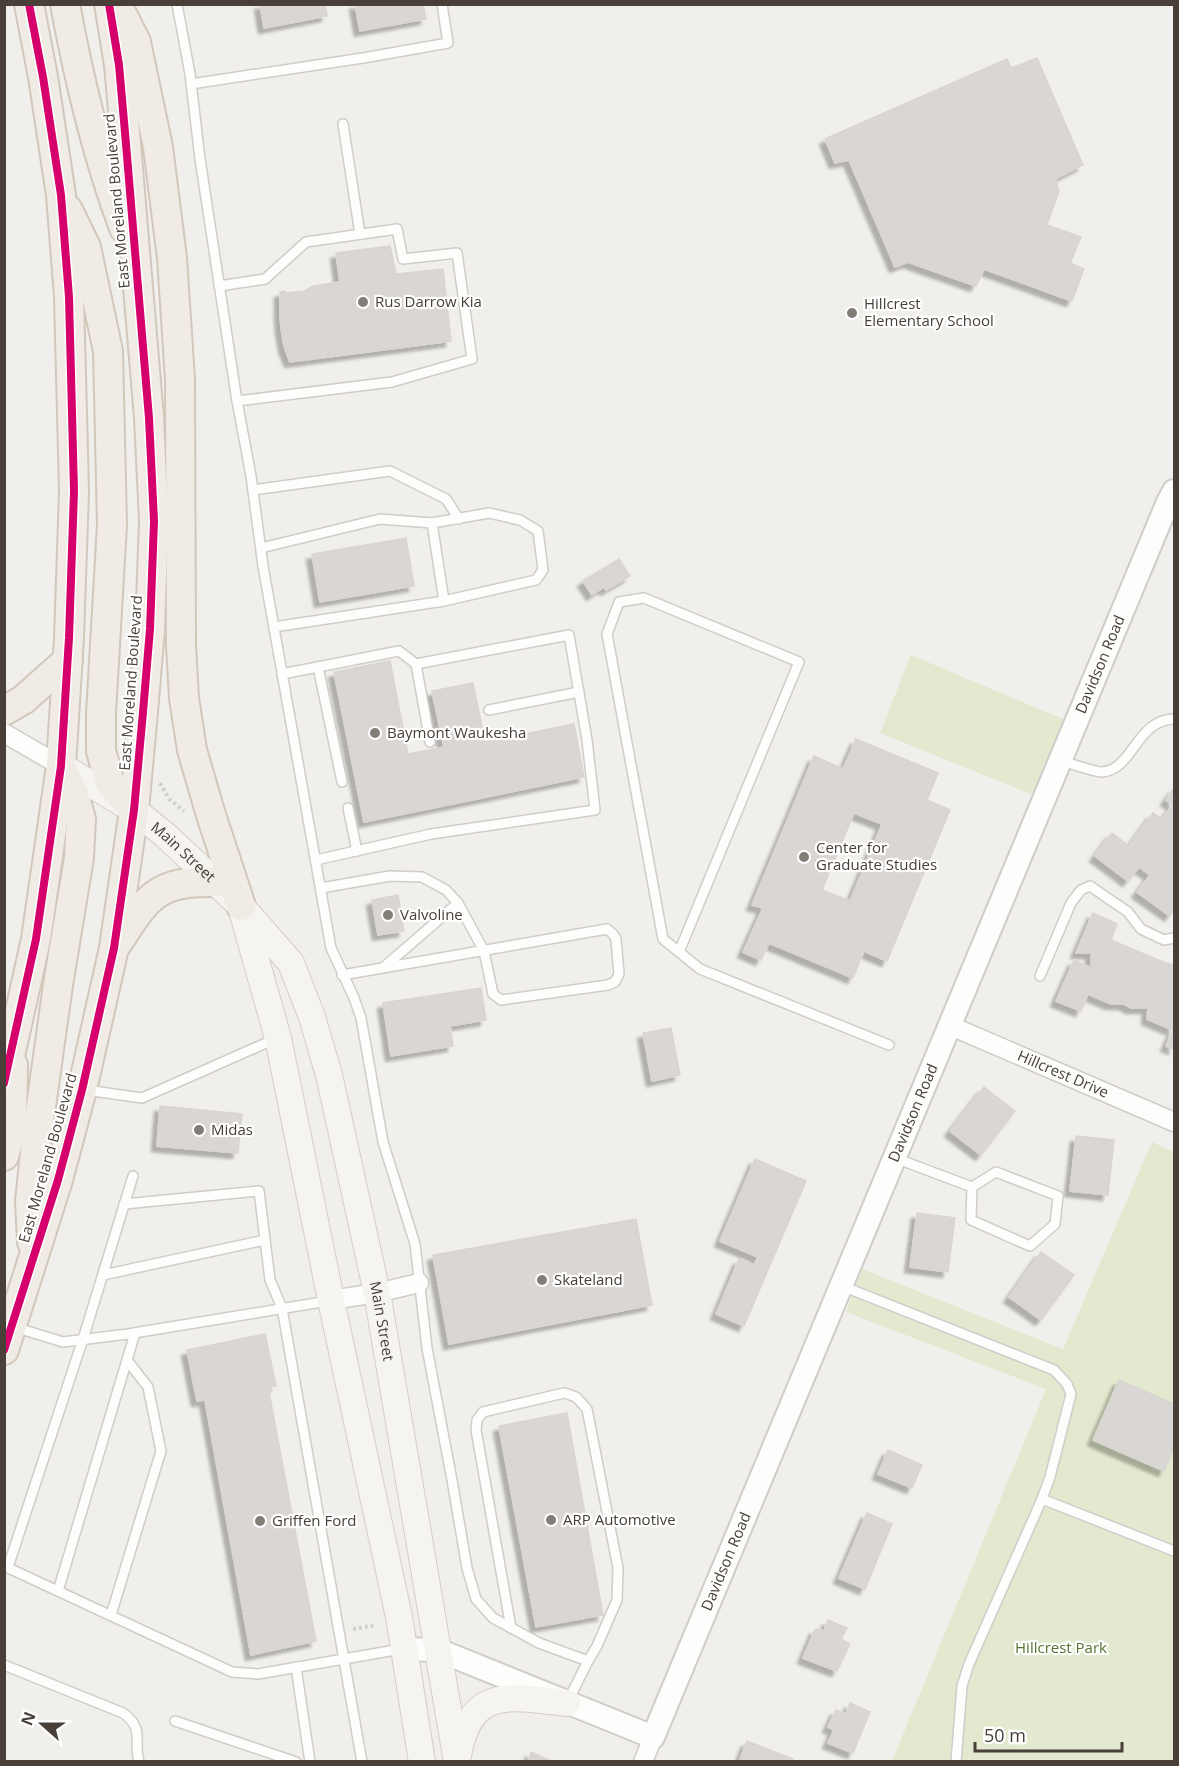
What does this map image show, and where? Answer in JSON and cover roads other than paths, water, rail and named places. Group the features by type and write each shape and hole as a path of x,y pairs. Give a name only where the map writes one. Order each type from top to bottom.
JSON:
{"main road":[{"path":"4,1083 36,939 61,766 68,660 74,491 69,297 61,195 29,4"},
{"path":"65,4 73,50 107,183 136,261"},
{"name":"East Moreland Boulevard","path":"7,1332 58,1180 82,1090 114,948 134,810 150,629 154,521 148,406 120,77 109,4"},
{"path":"117,4 136,42 158,147 172,258 180,381 181,645 184,698 192,750 241,906 278,1038 399,1617 422,1761"},
{"path":"61,195 86,247 108,351 112,525 101,712 101,751 110,783 134,810"},
{"path":"4,711 42,685 68,660"},
{"path":"33,1259 30,1201 37,1136 79,858 81,819 75,794 61,766"},
{"name":"Main Street","path":"61,766 134,810 165,835 241,906 291,963 315,1027 329,1075 377,1293 457,1761"},
{"path":"114,948 146,902 157,892 187,883 216,882"},
{"path":"278,1038 291,1039 306,1049 321,1100 340,1130"},
{"path":"4,1156 12,1129 14,1045"},
{"path":"457,1761 461,1738 470,1718 481,1707 495,1700 508,1698 567,1703"}],"street":[{"name":"Davidson Road","path":"643,1761 1174,491"},
{"path":"4,733 61,766"},
{"name":"Hillcrest Drive","path":"951,1026 1174,1122"},
{"path":"331,1300 419,1284"},
{"path":"404,1649 438,1650 653,1737"}],"lane":[{"path":"177,4 191,84 200,159 237,401 282,674 331,948 361,1018 383,1142 415,1244 427,1348 467,1568 476,1599 493,1618 539,1643 588,1661"},
{"path":"191,84 448,43 442,4"},
{"path":"343,124 360,234"},
{"path":"219,286 265,279 306,242 360,234 397,229 403,259 457,253 472,359 392,382 237,401"},
{"path":"253,490 390,471 446,499 459,519"},
{"path":"261,548 380,519 432,524 489,513 520,520 538,531 543,570 536,580 444,601 274,627"},
{"path":"432,524 444,601"},
{"path":"679,951 799,662 644,598 620,602 607,634 663,939 700,969 889,1045"},
{"path":"316,860 431,834 595,810 587,740 569,635 416,664"},
{"path":"282,674 399,651 416,664 430,742"},
{"path":"318,667 342,782"},
{"path":"489,710 579,692"},
{"path":"1061,761 1101,772 1119,766 1143,733 1164,719 1174,719"},
{"path":"348,808 357,851"},
{"path":"321,888 390,876 423,877 446,890 458,903 484,951 494,994 501,1000 608,985 615,982 619,974 616,939 614,934 607,929 484,951 342,975"},
{"path":"1040,976 1071,903 1081,891 1090,886 1128,912 1141,929 1164,940 1174,938"},
{"path":"382,968 458,903"},
{"path":"82,1090 142,1098 278,1038"},
{"path":"895,1158 972,1187"},
{"path":"996,1172 1058,1196 1055,1224 1030,1246 991,1229 971,1220 972,1187 996,1172"},
{"path":"133,1176 83,1339 6,1567 232,1672 258,1674 404,1649"},
{"path":"124,1204 259,1191 270,1280 282,1308 362,1761"},
{"path":"103,1275 265,1240"},
{"path":"841,1286 1054,1370 1071,1394 1050,1477 1042,1499 969,1664 962,1686 956,1761"},
{"path":"7,1332 63,1342 135,1333 331,1300"},
{"path":"58,1591 135,1333"},
{"path":"111,1616 161,1451 148,1387 127,1360"},
{"path":"511,1628 476,1430 477,1420 483,1412 564,1393 576,1397 587,1409 618,1569 617,1600 597,1646 567,1703"},
{"path":"1042,1499 1174,1551"},
{"path":"4,1665 123,1713 138,1729 136,1752 139,1761"},
{"path":"296,1667 310,1761"},
{"path":"175,1721 296,1761"}],"place":[{"name":"Rus Darrow Kia","path":"363,302"},
{"name":"Hillcrest Elementary School","path":"852,313"},
{"name":"Baymont Waukesha","path":"375,733"},
{"name":"Center for Graduate Studies","path":"804,857"},
{"name":"Valvoline","path":"388,915"},
{"name":"Midas","path":"199,1130"},
{"name":"Skateland","path":"542,1280"},
{"name":"ARP Automotive","path":"551,1520"},
{"name":"Griffen Ford","path":"260,1521"}],"park label":[{"name":"Hillcrest Park","path":"1061,1648"}]}
